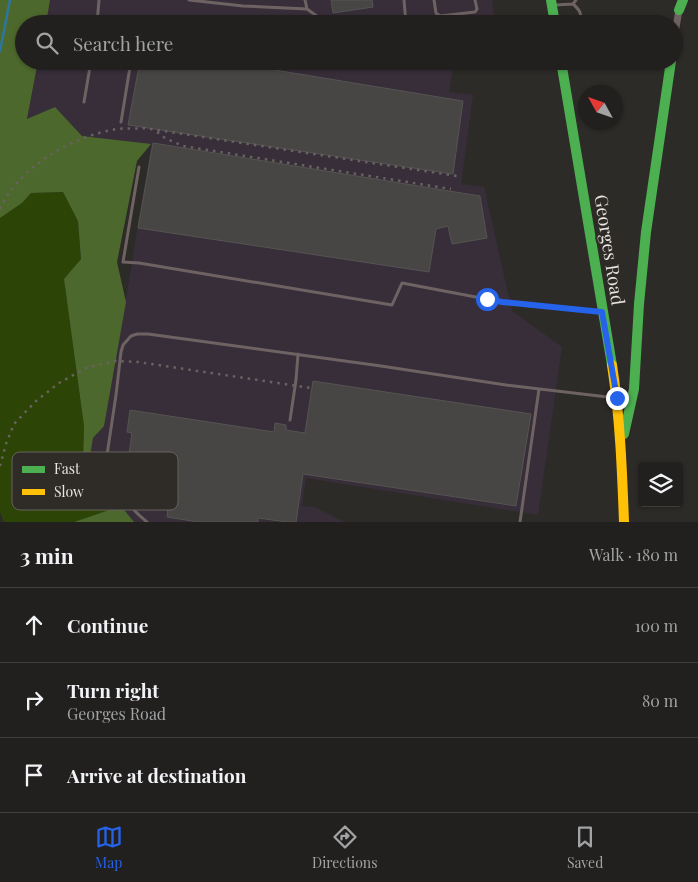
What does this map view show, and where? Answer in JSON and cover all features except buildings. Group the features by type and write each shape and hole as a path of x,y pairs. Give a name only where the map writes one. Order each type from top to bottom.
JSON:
{"street":[{"path":"551,2 553,15"},
{"name":"Georges Road","path":"562,70 617,398 624,522"},
{"name":"Georges Road","path":"621,444 634,389 646,232 670,70"}],"lane":[{"path":"98,15 99,0"},
{"path":"189,0 243,6 308,9 316,15"},
{"path":"305,0 308,9"},
{"path":"404,0 405,15"},
{"path":"434,0 436,13 439,15"},
{"path":"448,15 474,12 476,9 475,0"},
{"path":"573,4 576,0"},
{"path":"551,2 573,4 579,9 582,15"},
{"path":"84,102 89,70"},
{"path":"121,122 130,70"},
{"path":"139,167 123,262 139,263 392,305 402,283 502,302 602,312"},
{"path":"107,452 121,352 126,340 137,334 298,354 506,385 617,398"},
{"path":"290,420 298,354"},
{"path":"520,522 539,389"},
{"path":"135,510 147,522"}],"shaded area":[{"path":"50,0 492,0 494,15 48,15"},
{"path":"36,70 453,70 449,92 473,95 461,184 484,187 512,311 562,347 538,515 306,478 302,506 314,507 345,522 134,522 124,510 178,510 178,452 91,452 93,438 104,425 151,145 82,136 55,107 27,120"}],"green space":[{"path":"0,0 50,0 48,15 15,15 15,70 36,70 27,119 55,107 82,136 151,144 137,161 117,262 126,302 104,426 93,438 91,452 83,452 84,426 64,279 81,259 78,221 63,192 31,193 22,203 0,218"},
{"path":"63,192 78,221 81,259 64,279 84,426 83,452 12,452 12,510 109,510 74,522 4,522 0,512 0,218 22,203 31,193"},
{"path":"109,510 124,510 134,522 74,522"}],"waterway":[{"path":"0,51 10,0"}],"railway":[{"path":"0,209 20,180 49,156 65,146 82,139 120,129 144,128 457,176"},
{"path":"157,132 183,146 451,189"},
{"path":"0,466 14,424 36,401 59,383 86,368 114,361 138,362 311,388"}],"traffic: fast":[{"path":"551,0 554,15"},
{"path":"679,10 683,0"},
{"path":"563,70 612,365"},
{"path":"624,434 634,389 646,232 670,70"}],"traffic: slow":[{"path":"612,365 619,424 624,522"}],"route":[{"path":"487,299 602,312 617,398"}]}
